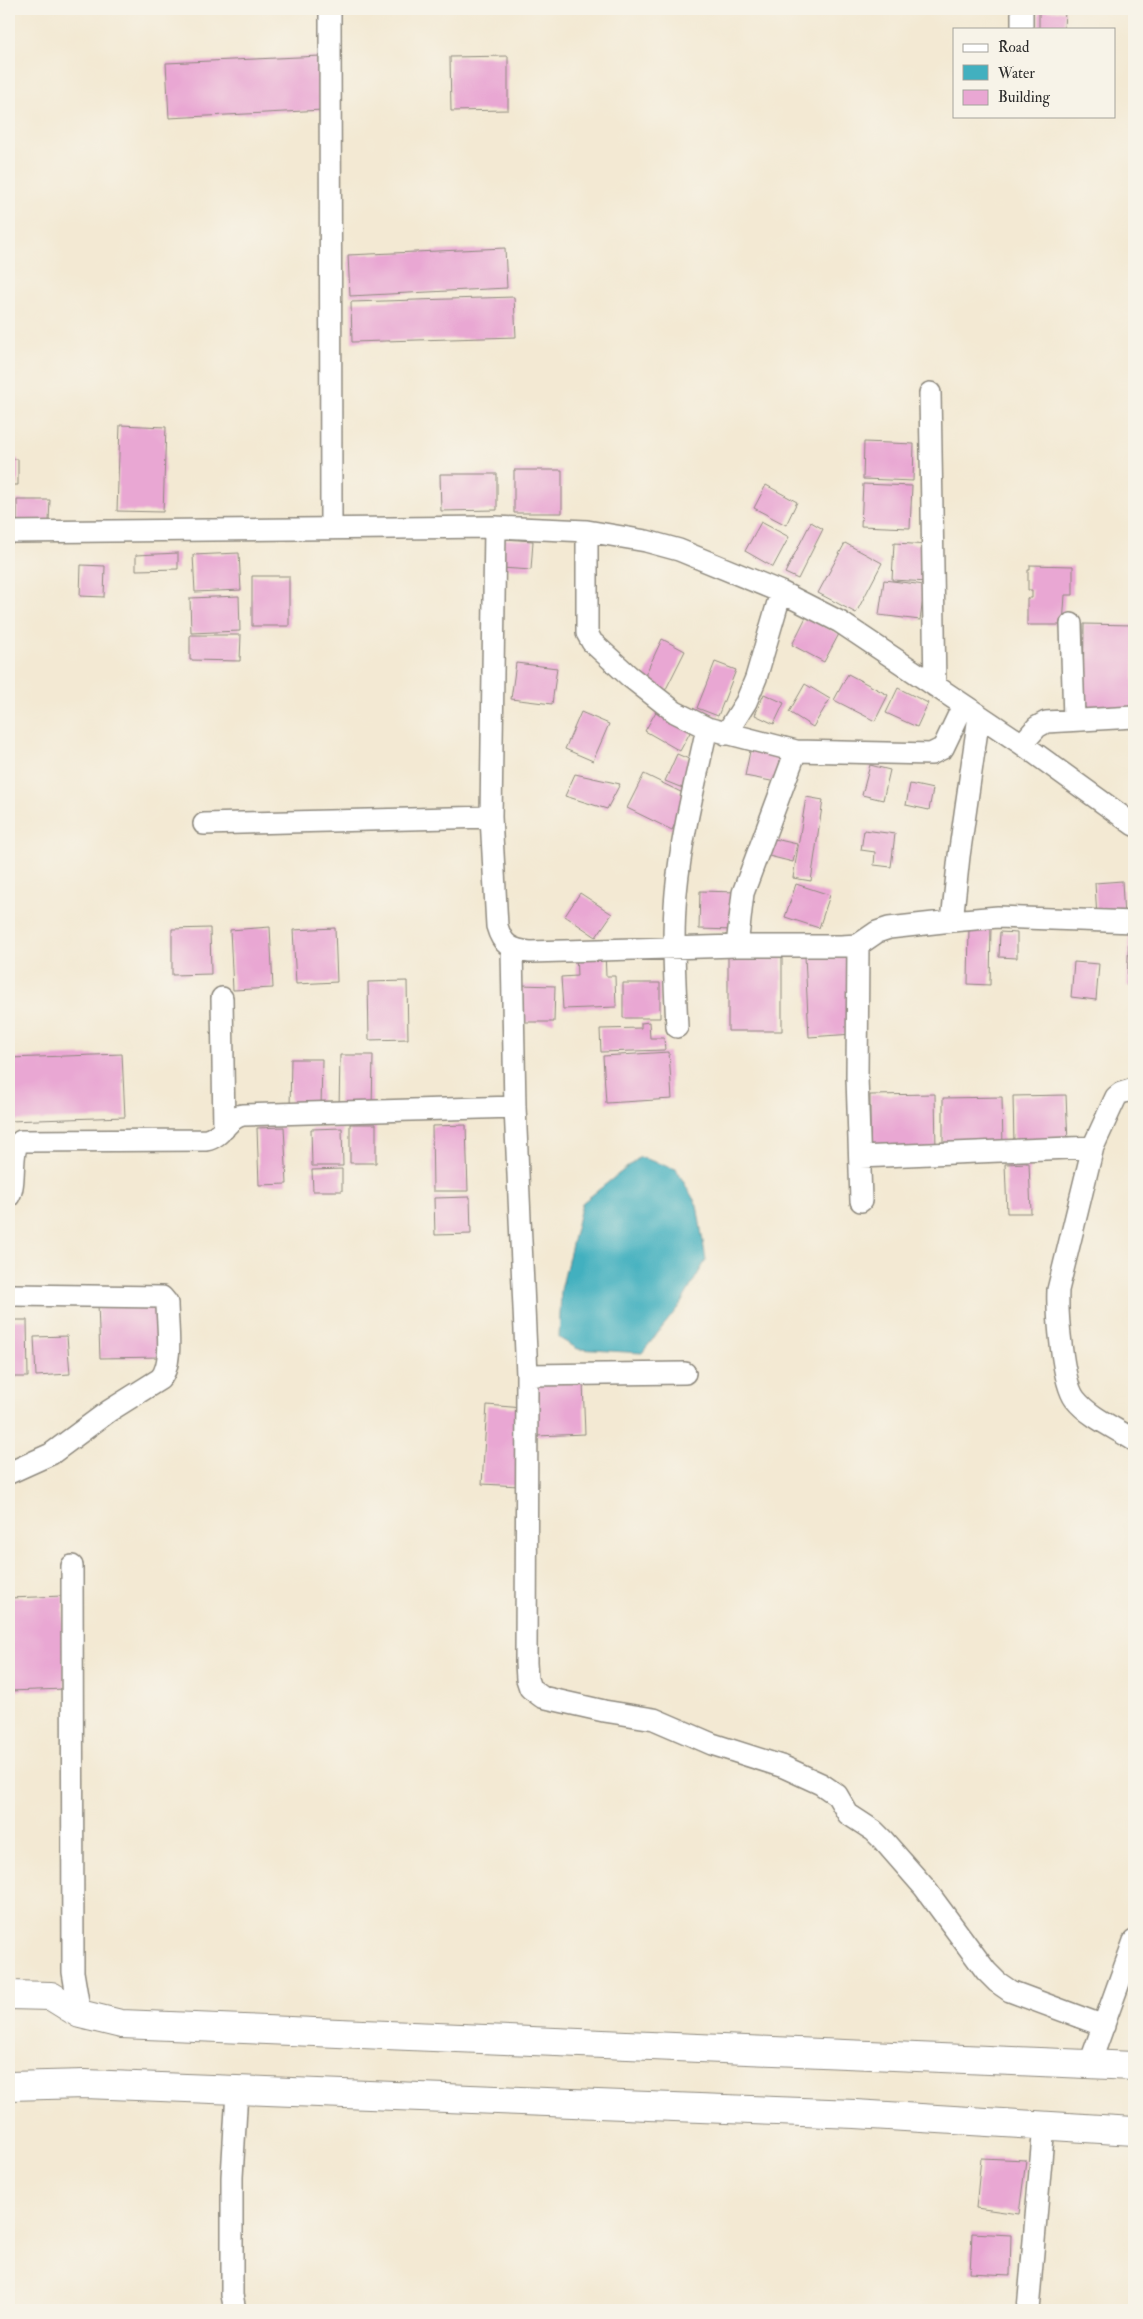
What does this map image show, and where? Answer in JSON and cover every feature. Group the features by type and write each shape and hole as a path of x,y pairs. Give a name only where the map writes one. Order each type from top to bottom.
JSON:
{"street":[{"path":"330,9 332,527"},
{"path":"1022,9 1022,28"},
{"path":"930,393 935,686"},
{"path":"9,532 332,527 495,527 587,531 679,550 781,592 840,622 1022,744 1134,825"},
{"path":"495,527 490,817 496,926 500,938 512,949 530,952 858,944 877,932 888,928 998,917 1134,922"},
{"path":"587,531 585,622 587,633 592,642 628,676 675,712 717,731 796,751 931,754 943,748 971,711"},
{"path":"677,1027 674,947 680,862 717,731 746,702 756,678 781,592"},
{"path":"1072,624 1074,719"},
{"path":"952,921 971,711"},
{"path":"1022,744 1037,727 1046,722 1134,717"},
{"path":"737,946 743,893 796,751"},
{"path":"204,824 490,817"},
{"path":"858,944 857,1077 861,1201"},
{"path":"512,949 515,1107 527,1375 526,1663 530,1688 542,1697 604,1711 654,1719 712,1744 784,1767 821,1784 837,1796 848,1814 874,1831 883,1840 924,1887 981,1964 997,1982 1010,1991 1104,2026"},
{"path":"222,998 224,1129"},
{"path":"1134,1089 1121,1093 1116,1097 1094,1148 1058,1290 1057,1310 1073,1397 1081,1406 1134,1440"},
{"path":"9,1196 12,1190 16,1148 21,1141 206,1140 213,1139 234,1118 244,1115 515,1107"},
{"path":"860,1157 1094,1148"},
{"path":"9,1473 51,1454 67,1444 109,1411 160,1379 165,1374 168,1362 167,1303 162,1297 13,1295"},
{"path":"527,1375 686,1374"},
{"path":"72,1566 73,1972 80,2014"},
{"path":"1090,2063 1134,1941"},
{"path":"9,1995 51,1996 80,2014 121,2024 1134,2066"},
{"path":"9,2086 85,2084 855,2114 1134,2130"},
{"path":"235,2310 232,2295 232,2177 237,2091"},
{"path":"1028,2310 1044,2125"}],"water":[{"path":"640,1157 676,1169 697,1205 706,1260 680,1305 642,1353 578,1349 559,1338 561,1290 582,1203"}],"building":[{"path":"1039,11 1065,11 1064,28 1039,28"},
{"path":"321,56 323,110 169,118 166,63"},
{"path":"508,56 508,110 451,111 450,57"},
{"path":"505,248 507,288 350,296 348,255"},
{"path":"514,297 516,337 352,342 351,302"},
{"path":"120,425 166,427 163,512 117,511"},
{"path":"864,442 914,444 913,481 863,479"},
{"path":"9,459 18,459 18,485 9,485"},
{"path":"514,470 562,470 562,513 514,513"},
{"path":"440,474 497,474 497,510 441,511"},
{"path":"863,484 912,486 910,528 861,526"},
{"path":"766,485 797,502 786,525 754,508"},
{"path":"17,500 50,500 49,521 17,521"},
{"path":"761,522 789,537 773,567 745,551"},
{"path":"811,522 823,529 798,579 785,573"},
{"path":"504,539 533,541 531,570 502,568"},
{"path":"845,543 882,563 856,613 818,593"},
{"path":"894,543 931,545 929,582 892,580"},
{"path":"178,553 178,569 136,570 136,555"},
{"path":"239,553 241,590 195,592 193,555"},
{"path":"81,565 105,566 104,597 80,596"},
{"path":"1030,565 1073,566 1073,595 1065,595 1063,625 1027,625 1027,598 1032,598 1032,590 1028,590 1028,570 1030,570"},
{"path":"252,576 289,576 289,626 252,626"},
{"path":"884,580 925,585 920,620 879,615"},
{"path":"239,596 240,631 191,633 190,598"},
{"path":"806,617 839,634 824,662 792,645"},
{"path":"1084,624 1134,625 1133,712 1083,711"},
{"path":"190,635 241,635 240,661 190,660"},
{"path":"662,639 685,651 661,699 641,684"},
{"path":"715,662 736,670 718,716 697,708"},
{"path":"516,663 557,668 552,704 511,699"},
{"path":"848,674 888,695 875,721 834,700"},
{"path":"805,684 830,699 813,727 789,712"},
{"path":"898,688 928,703 917,727 886,713"},
{"path":"764,694 784,703 774,724 755,715"},
{"path":"658,708 693,727 680,751 645,731"},
{"path":"581,712 609,724 593,761 565,749"},
{"path":"752,741 782,749 776,782 745,776"},
{"path":"677,754 696,762 685,789 665,781"},
{"path":"870,765 890,770 883,800 862,795"},
{"path":"575,774 620,784 607,809 565,796"},
{"path":"644,774 689,796 672,830 627,808"},
{"path":"910,784 933,789 929,810 906,805"},
{"path":"806,797 823,800 811,881 793,878"},
{"path":"864,830 895,834 891,867 874,865 875,852 861,850"},
{"path":"766,837 797,844 793,862 761,854"},
{"path":"1122,881 1124,918 1097,919 1095,883"},
{"path":"796,884 830,895 819,928 785,917"},
{"path":"700,891 737,892 735,930 699,929"},
{"path":"580,893 612,914 596,937 565,916"},
{"path":"969,925 991,925 990,985 968,984"},
{"path":"270,927 273,988 233,990 230,930"},
{"path":"210,928 211,974 172,975 172,929"},
{"path":"335,928 337,982 296,984 293,930"},
{"path":"1000,932 1017,933 1017,958 999,957"},
{"path":"1129,934 1134,934 1134,986 1127,986"},
{"path":"605,951 606,976 615,976 616,1007 563,1009 561,977 577,976 576,952"},
{"path":"849,954 853,1034 809,1037 805,956"},
{"path":"728,956 782,956 782,1031 728,1031"},
{"path":"1074,962 1099,964 1096,1000 1071,997"},
{"path":"407,981 408,1039 369,1040 368,982"},
{"path":"623,983 660,983 660,1018 623,1018"},
{"path":"520,985 555,986 554,1022 519,1022"},
{"path":"649,1022 650,1038 664,1038 665,1050 601,1052 600,1029 641,1028 641,1023"},
{"path":"669,1052 672,1099 606,1103 603,1056"},
{"path":"122,1054 125,1117 9,1121 9,1058"},
{"path":"340,1055 373,1055 372,1110 339,1110"},
{"path":"291,1059 322,1059 321,1109 290,1108"},
{"path":"935,1094 936,1150 870,1150 870,1095"},
{"path":"1066,1095 1068,1143 1014,1145 1013,1096"},
{"path":"1002,1097 1003,1149 943,1150 943,1098"},
{"path":"350,1124 376,1124 376,1163 350,1163"},
{"path":"466,1125 468,1191 433,1191 432,1126"},
{"path":"284,1127 287,1184 259,1185 257,1128"},
{"path":"342,1128 343,1166 312,1166 311,1129"},
{"path":"1029,1163 1031,1213 1007,1213 1005,1164"},
{"path":"342,1169 342,1191 313,1191 312,1170"},
{"path":"470,1197 471,1234 435,1235 434,1198"},
{"path":"160,1302 161,1357 100,1358 98,1303"},
{"path":"9,1320 27,1320 28,1377 9,1377"},
{"path":"67,1336 70,1374 36,1376 34,1337"},
{"path":"583,1382 585,1434 536,1436 535,1383"},
{"path":"487,1405 523,1408 519,1486 482,1484"},
{"path":"63,1596 65,1689 9,1691 9,1598"},
{"path":"981,2158 1026,2160 1019,2214 976,2208"},
{"path":"972,2233 1011,2235 1010,2275 970,2273"}]}
